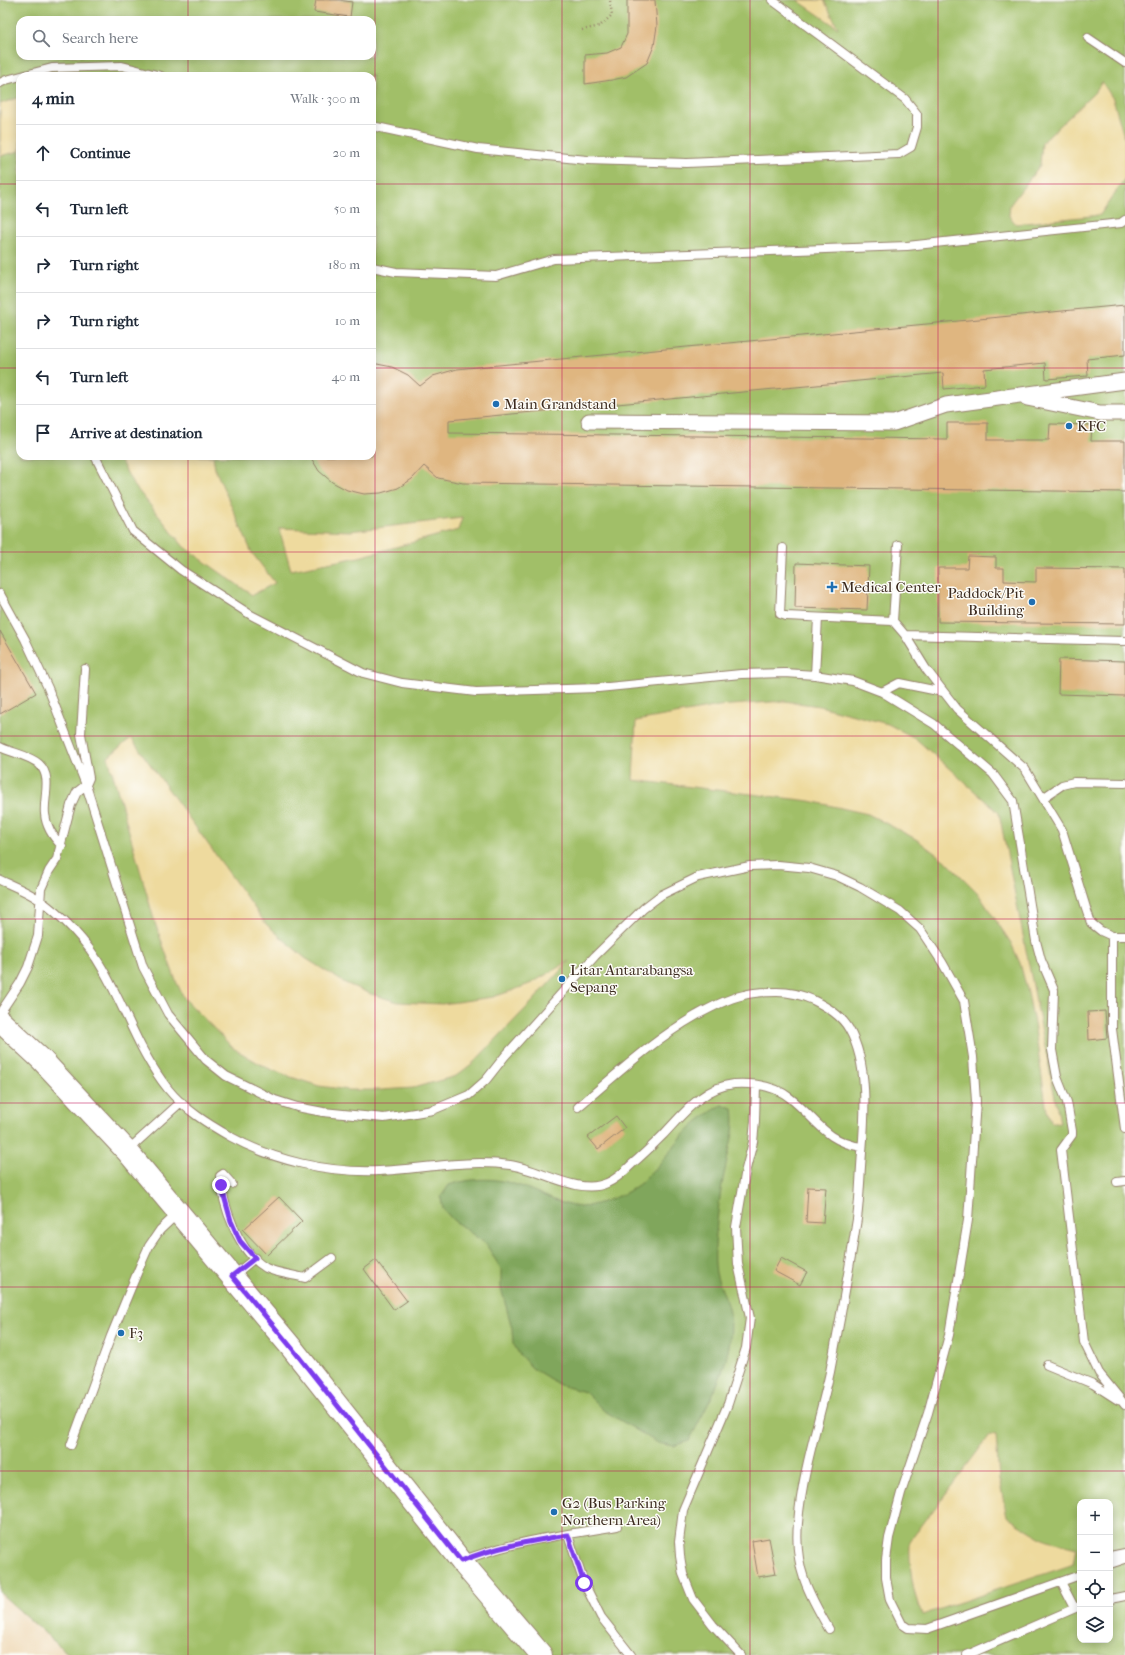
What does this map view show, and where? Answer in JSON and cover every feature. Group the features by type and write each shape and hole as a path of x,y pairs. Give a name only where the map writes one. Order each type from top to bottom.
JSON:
{"street":[{"path":"589,421 894,423 946,405 1125,381"},
{"path":"1014,396 1100,413 1125,413"},
{"path":"0,1021 42,1060 127,1151 291,1347 461,1561 541,1655"}],"lane":[{"path":"376,127 478,149 595,160 695,163 899,154 911,146 918,127 917,114 905,99 772,0"},
{"path":"1088,38 1125,63"},
{"path":"37,72 52,68 122,66 145,72"},
{"path":"0,83 16,77"},
{"path":"376,268 396,272 496,276 554,259 907,246 1121,223 1125,220"},
{"path":"97,460 133,531 181,570 251,615 363,672 402,683 476,692 598,688 741,674 785,673 815,675 852,681 882,692 934,724 993,774 1013,801 1036,941 1041,960 1054,990 1052,1050 1057,1077 1067,1102 1072,1130 1072,1135 1061,1150 1084,1342 1099,1373 1123,1404"},
{"path":"898,545 893,621 905,635 926,669 957,709 1025,768 1062,830 1086,908 1092,922 1101,931 1112,936 1125,936"},
{"path":"783,548 780,614 818,618 893,621"},
{"path":"0,594 25,639 48,688 86,785 143,967 168,1014 206,1060 226,1076 275,1100 297,1107 323,1112 384,1118 432,1110 469,1095 486,1080 505,1056 595,956 644,908 661,895 698,878 750,866 778,865 809,868 837,876 854,884 900,911 920,929 942,962 964,1001 973,1057 976,1101 968,1220 949,1335 928,1413 900,1493 889,1538 886,1560 886,1578 890,1600 902,1624 908,1628 927,1629 1077,1576"},
{"path":"815,675 818,618"},
{"path":"905,635 1125,641"},
{"path":"0,1012 20,983 28,967 38,936 41,889 49,871 58,859 71,804 77,792 86,785 89,778 81,734 85,670"},
{"path":"882,692 899,683 943,692"},
{"path":"0,747 38,763 45,771 47,779 45,816 54,838 62,846"},
{"path":"1043,798 1062,785 1074,782 1125,783"},
{"path":"0,880 40,899 69,925 97,959 148,1059 168,1088 181,1102 204,1120 231,1137 266,1152 300,1163 328,1168 377,1171 457,1164 508,1165 533,1170 568,1183 589,1187 600,1186 618,1177 663,1136 687,1109 711,1090 733,1084 767,1087 788,1097 826,1132 851,1146 862,1147"},
{"path":"1112,936 1112,1029 1125,1129"},
{"path":"578,1108 657,1040 716,1005 746,994 784,992 807,997 825,1006 839,1016 849,1029 856,1045 865,1092 857,1217 830,1370 808,1463 798,1524 798,1549 801,1572 807,1591 829,1629"},
{"path":"741,1655 713,1625 693,1599 683,1574 679,1542 683,1510 728,1404 746,1348 750,1318 738,1264 736,1227 756,1121 756,1085"},
{"path":"127,1151 181,1102"},
{"path":"232,1184 223,1174 220,1176 231,1221 240,1241 266,1268 305,1278 332,1258"},
{"path":"71,1445 111,1336 149,1246 160,1230 178,1212"},
{"path":"232,1276 255,1258"},
{"path":"1047,1365 1093,1384 1123,1404"},
{"path":"461,1561 480,1553 504,1547 617,1526"},
{"path":"568,1535 584,1583 601,1617 631,1655"},
{"path":"1113,1555 1125,1553"},
{"path":"1113,1563 1125,1559"},
{"path":"967,1655 1077,1606 1061,1582"},
{"path":"1113,1598 1125,1596"}],"path":[{"path":"582,30 600,26 612,14 610,0"}],"green space":[{"name":"Litar Antarabangsa Sepang","path":"0,0 1125,0 1125,1655 71,1655 0,1593"},
{"path":"722,1105 733,1108 734,1123 733,1135 720,1198 715,1260 717,1278 730,1313 731,1330 729,1346 719,1379 705,1411 689,1441 673,1446 658,1443 603,1410 585,1392 560,1385 532,1368 519,1354 513,1343 512,1328 501,1288 501,1269 486,1244 453,1220 443,1209 441,1197 449,1185 483,1179 508,1182 572,1206 585,1207 605,1201 629,1191 638,1185 655,1169 692,1126"}],"sand":[{"path":"797,0 824,0 838,28"},
{"path":"1102,82 1113,99 1125,140 1125,178 1100,215 1016,224 1009,216 1010,205 1040,165 1042,143 1095,92"},
{"path":"16,98 16,152 0,156 0,104"},
{"path":"120,460 214,460 215,469 252,553 275,583 252,595 184,547 133,484"},
{"path":"462,518 458,530 359,557 291,570 279,528 350,531"},
{"path":"784,701 819,706 888,724 915,738 999,813 1060,1123 1052,1123 1047,1111 1034,1023 1020,963 1011,943 977,892 948,863 916,839 868,814 810,801 633,780 636,721 719,706"},
{"path":"131,738 266,924 305,958 345,983 371,994 398,1002 442,1004 493,997 511,991 532,983 569,961 474,1062 456,1076 413,1088 349,1090 319,1086 265,1067 233,1048 184,998 176,981 155,923 108,757"},
{"path":"990,1435 996,1436 999,1479 1007,1517 1047,1541 1077,1548 1074,1564 922,1615 912,1578 910,1541"}],"building":[{"path":"316,0 339,0 352,2 350,16 314,12"},
{"path":"627,0 655,0 657,26 654,46 647,63 626,77 585,84 585,55 607,53 621,47 627,34"},
{"name":"Main Grandstand","path":"1125,305 1125,355 1087,359 1088,376 1046,379 1045,363 984,369 985,385 944,389 943,373 449,420 449,433 947,439 947,423 988,423 988,440 1049,440 1050,424 1092,425 1091,441 1125,441 1125,492 463,483 438,478 424,466 412,479 398,488 381,493 364,494 347,490 332,482 319,471 312,460 376,460 376,364 392,367 408,375 420,386 433,376 457,369"},
{"name":"Paddock/Pit Building","path":"968,556 996,557 996,568 1004,568 1004,581 1036,582 1036,568 1125,569 1125,624 938,622 938,568 967,568"},
{"name":"Medical Center","path":"796,563 869,566 867,610 795,608"},
{"path":"0,631 36,693 0,714"},
{"path":"1059,659 1125,661 1125,696 1058,694"},
{"path":"1105,1011 1107,1038 1089,1040 1088,1012"},
{"path":"616,1116 625,1128 598,1149 588,1137"},
{"path":"808,1187 826,1188 823,1223 806,1222"},
{"path":"279,1197 302,1221 267,1255 243,1230"},
{"path":"781,1258 807,1272 800,1285 774,1271"},
{"path":"376,1260 407,1301 394,1310 364,1269"},
{"path":"769,1538 776,1574 758,1577 752,1541"}],"place":[{"name":"Main Grandstand","path":"496,404"},
{"name":"KFC","path":"1069,426"},
{"name":"Medical Center","path":"832,587"},
{"name":"Paddock/Pit Building","path":"1032,602"},
{"name":"Litar Antarabangsa Sepang","path":"562,979"},
{"name":"F3","path":"121,1333"},
{"name":"G2 (Bus Parking Northern Area)","path":"554,1512"}],"route":[{"path":"221,1185 231,1221 240,1241 255,1258 232,1276 291,1347 461,1561 480,1553 504,1547 568,1535 584,1583"}]}
